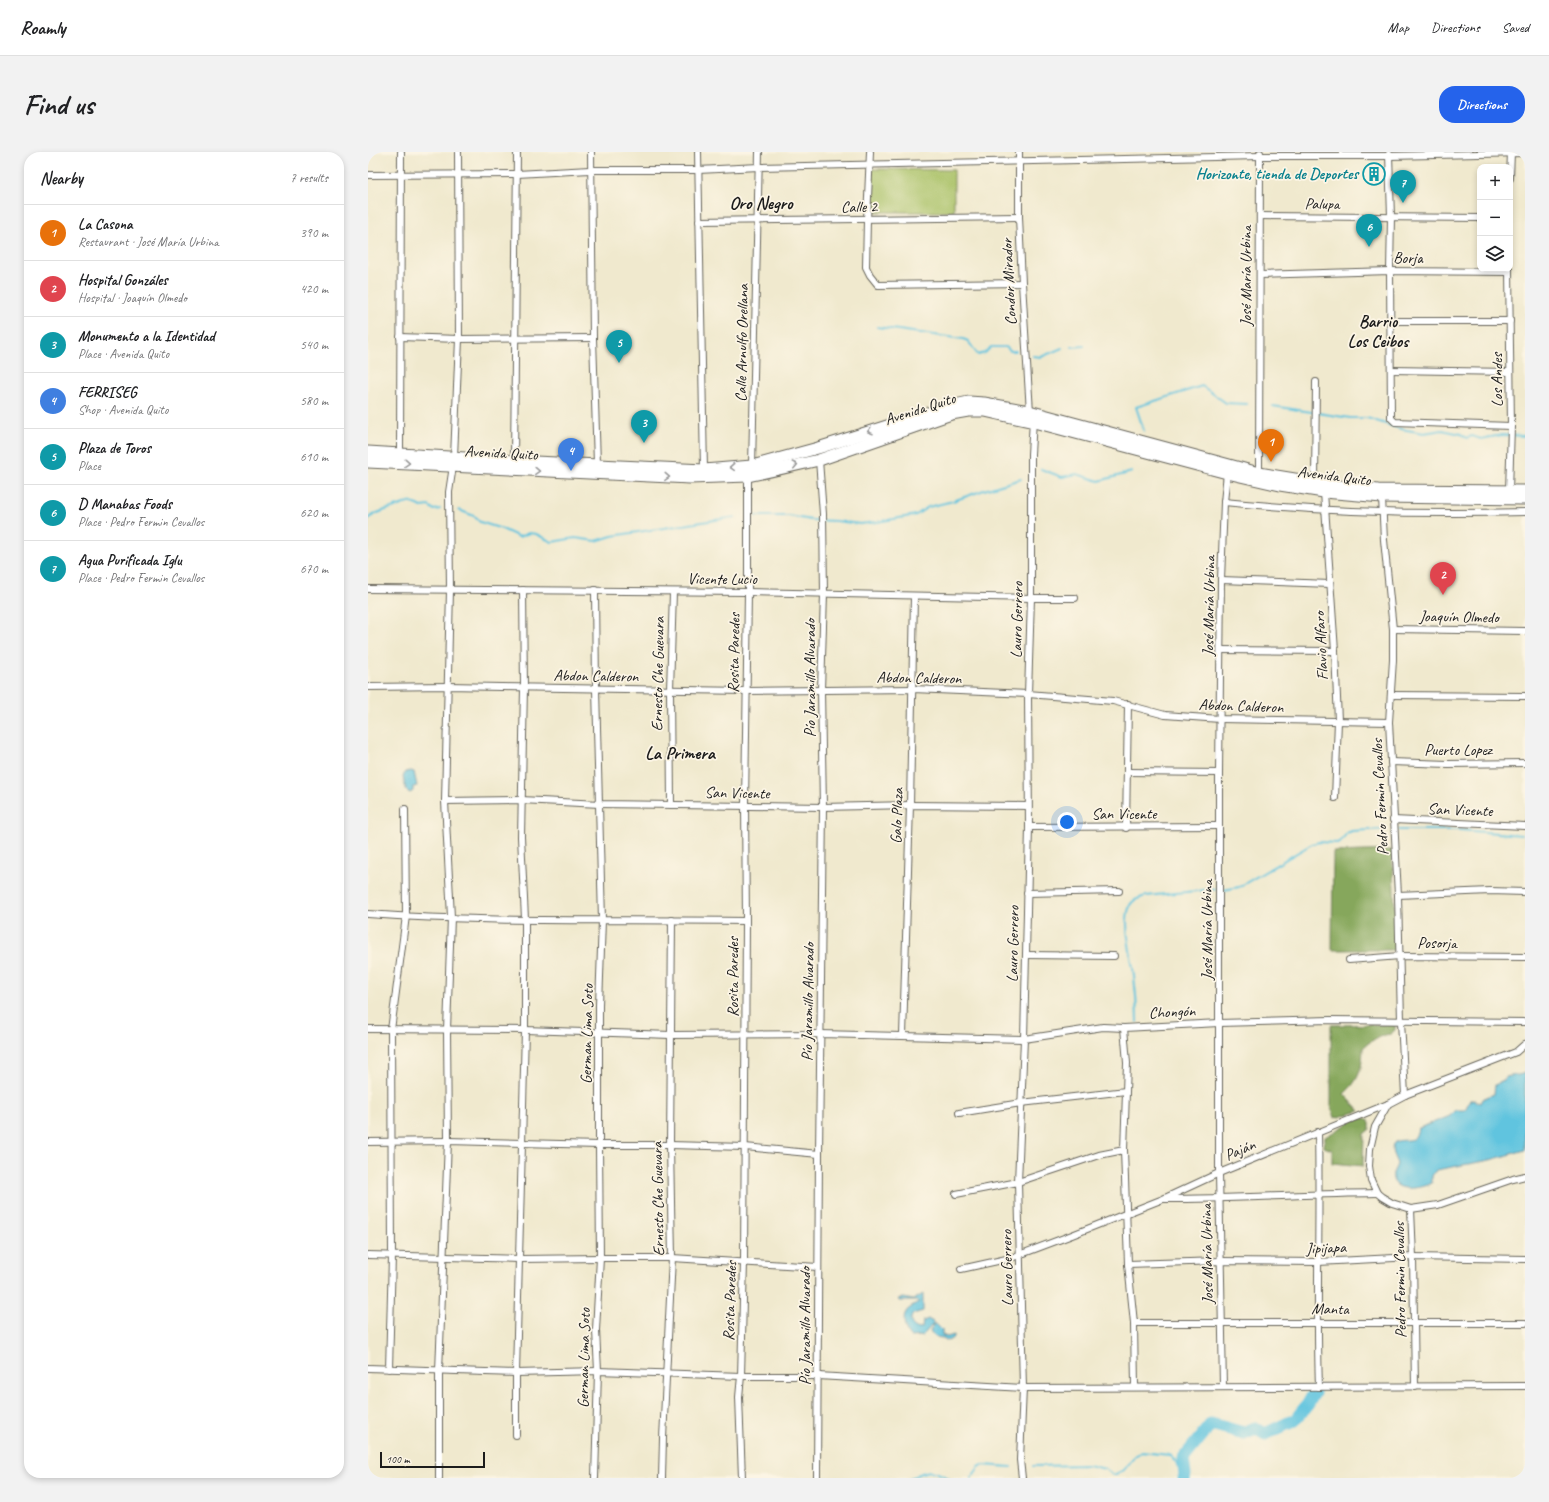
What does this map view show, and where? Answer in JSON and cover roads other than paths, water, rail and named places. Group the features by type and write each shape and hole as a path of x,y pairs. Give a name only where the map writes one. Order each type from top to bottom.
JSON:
{"highway":[{"name":"Avenida Quito","path":"368,462 514,461 750,471 950,406 969,402 984,403 1029,411 1259,473 1315,483 1378,490 1525,491"},
{"name":"Avenida Quito","path":"368,452 400,454 453,462 690,478 750,471 820,460 951,414 968,411 985,411 1034,422 1227,473 1280,485 1324,492 1382,498 1525,499"}],"street":[{"path":"400,454 401,152"},
{"path":"439,1478 439,1371 448,1141 447,1030 451,917 445,801 450,590 449,492 453,462 459,339 458,152"},
{"path":"514,461 517,152"},
{"path":"591,152 592,338 597,464"},
{"path":"698,152 704,470"},
{"name":"Calle Arnulfo Orellana","path":"750,471 759,152"},
{"path":"870,152 871,164 867,220 866,267 878,285 1022,283"},
{"name":"Condor Mirador","path":"1019,152 1019,217 1029,411"},
{"path":"1117,152 1117,160"},
{"path":"1511,152 1511,164"},
{"path":"368,175 517,174 590,170 698,170 871,164 1117,160 1260,154 1525,153"},
{"name":"José María Urbina","path":"1259,473 1260,154"},
{"path":"1389,154 1391,217 1390,418 1395,422 1511,427"},
{"name":"Palupa","path":"1260,216 1477,218"},
{"name":"Calle 2","path":"700,221 1019,217"},
{"name":"Borja","path":"1260,275 1477,270"},
{"name":"Los Andes","path":"1509,272 1511,427 1509,491"},
{"path":"1390,321 1510,320"},
{"path":"400,337 459,339 592,338"},
{"path":"1390,370 1510,372"},
{"path":"1315,483 1317,412 1316,382"},
{"name":"Lauro Gerrero","path":"1022,1478 1020,1460 1023,1388 1018,1182 1024,1039 1029,827 1028,694 1031,598 1031,454 1034,422 1029,411"},
{"name":"Pío Jaramillo Alvarado","path":"817,1478 823,807 822,690 824,594 823,514 820,460"},
{"name":"Rosita Paredes","path":"742,1478 739,1397 741,1376 744,1262 746,1036 745,805 750,471"},
{"name":"José María Urbina","path":"1223,1387 1219,1199 1219,772 1221,580 1224,502 1227,473"},
{"name":"Flavio Alfaro","path":"1324,492 1335,651 1338,721 1334,798"},
{"name":"Pedro Fermin Cevallos","path":"1382,498 1392,629 1389,722 1398,895 1401,1021 1405,1095"},
{"path":"1224,502 1383,513 1456,514 1525,512"},
{"path":"1221,580 1330,584"},
{"name":"Vicente Lucio","path":"368,589 595,590 1075,598"},
{"path":"516,1435 516,1373 523,1142 525,919 521,863 524,688 523,590"},
{"name":"German Lima Soto","path":"595,590 602,920 599,1005 600,1258 596,1330 598,1371 595,1478"},
{"name":"Ernesto Che Guevara","path":"672,805 670,690 673,592"},
{"name":"Galo Plaza","path":"903,1036 913,689 914,596"},
{"name":"Joaquín Olmedo","path":"1392,629 1525,631"},
{"path":"1221,650 1335,651"},
{"name":"Abdon Calderon","path":"368,687 447,686 746,691 913,689 1028,694 1113,701 1165,715 1220,719 1389,722"},
{"path":"1391,695 1525,696"},
{"path":"1126,828 1128,704"},
{"name":"Puerto Lopez","path":"1391,762 1448,764 1525,763"},
{"path":"1128,772 1219,772"},
{"name":"San Vicente","path":"445,801 521,800 600,804 823,807 910,805 1028,806"},
{"path":"389,1369 393,1141 391,1030 406,916 405,809"},
{"name":"San Vicente","path":"1394,820 1525,826"},
{"name":"San Vicente","path":"1029,827 1126,828 1219,826"},
{"path":"1027,893 1119,892"},
{"path":"1398,895 1525,892"},
{"path":"368,914 525,919 746,922"},
{"name":"Ernesto Che Guevara","path":"662,1478 672,1258 670,1145 672,920"},
{"path":"1026,955 1114,956"},
{"name":"Posorja","path":"1349,960 1400,956 1525,957"},
{"name":"Chongón","path":"368,1029 524,1030 746,1036 820,1034 1024,1039 1103,1027 1124,1028 1219,1023 1330,1020 1525,1022"},
{"path":"1124,1028 1127,1063 1124,1150 1128,1264 1134,1323 1135,1387"},
{"name":"Paján","path":"961,1269 1011,1258 1163,1199 1219,1173 1388,1104 1405,1095 1516,1052 1525,1044"},
{"path":"959,1113 1021,1103 1126,1091"},
{"path":"1163,1199 1219,1199 1319,1194 1377,1193 1371,1180 1369,1166 1370,1149 1375,1127 1388,1104"},
{"path":"1318,1132 1319,1194 1317,1322 1319,1387"},
{"path":"368,1142 448,1141 599,1145 670,1145 745,1147 819,1154"},
{"path":"956,1194 1018,1182 1099,1155 1124,1150"},
{"path":"1411,1209 1438,1205 1512,1179 1525,1176"},
{"name":"Pedro Fermin Cevallos","path":"1377,1193 1392,1203 1411,1209 1415,1387"},
{"path":"368,1255 520,1259 672,1258 818,1267"},
{"name":"Jipijapa","path":"1128,1264 1220,1261 1318,1262 1413,1257 1525,1259"},
{"name":"Manta","path":"1134,1323 1525,1323"},
{"path":"368,1368 516,1373 598,1371 741,1376 818,1376 1023,1388 1525,1386"}],"water":[{"path":"406,772 414,772 417,786 413,787 413,791 410,793 406,790 403,776"},
{"path":"1525,1073 1525,1150 1490,1160 1436,1170 1432,1176 1432,1183 1421,1187 1407,1188 1396,1184 1393,1180 1393,1173 1397,1164 1392,1149 1395,1142 1412,1139 1415,1137 1419,1128 1450,1116 1455,1110 1465,1110 1470,1100 1475,1099 1480,1103 1482,1099 1494,1094 1495,1085 1504,1080 1506,1077"},
{"path":"923,1294 923,1311 913,1314 911,1321 914,1327 919,1329 922,1328 923,1321 928,1319 933,1322 933,1324 922,1336 910,1337 907,1332 904,1318 906,1312 919,1302 900,1301 899,1299 904,1298 913,1300"},
{"path":"935,1323 942,1330 942,1335 947,1337 954,1335 954,1337 948,1341 943,1338 935,1337 930,1331"}],"waterway":[{"path":"877,327 963,339 968,341 978,355 985,353 991,347 1006,347 1010,351 1016,351"},
{"path":"1072,347 1084,346"},
{"path":"1033,356 1041,357 1062,348"},
{"path":"1144,431 1136,407 1202,386 1226,403 1247,404"},
{"path":"1273,406 1350,418 1367,418 1401,429 1424,433 1442,430 1461,434 1467,438 1472,436 1481,439 1502,435 1525,436"},
{"path":"1041,469 1062,477 1077,474 1099,481 1132,472"},
{"path":"756,516 789,516 811,520 860,524 877,522 916,515 928,507 953,501 1021,479"},
{"path":"368,519 376,513 409,502 422,507 429,506 434,510 440,509"},
{"path":"459,510 474,516 480,522 502,529 519,537 529,533 536,534 552,542 575,538 596,541 612,536 735,517"},
{"path":"1224,890 1239,887 1312,844 1319,842 1337,843 1340,842 1347,833 1352,831 1386,829"},
{"path":"1399,830 1460,830 1522,835"},
{"path":"1137,1022 1135,982 1127,932 1127,915 1130,905 1136,900 1146,896 1217,889"},
{"path":"1184,1478 1183,1459 1211,1424 1244,1433 1255,1428 1265,1434 1295,1420 1308,1404 1314,1393"},
{"path":"1033,1466 1088,1465 1105,1469 1114,1475 1124,1470 1135,1456 1141,1452 1170,1455 1185,1475"},
{"path":"971,1478 979,1467 983,1465 1011,1467"},
{"path":"911,1478 921,1473 930,1471 948,1478"}],"place":[{"name":"Horizonte, tienda de Deportes","path":"1374,174"},
{"name":"Agua Purificada Iglu","path":"1403,203"},
{"name":"D Manabas Foods","path":"1369,247"},
{"name":"Plaza de Toros","path":"619,363"},
{"name":"Monumento a la Identidad","path":"644,443"},
{"name":"La Casona","path":"1271,462"},
{"name":"FERRISEG","path":"571,471"},
{"name":"Hospital Gonzáles","path":"1443,595"}],"district":[{"name":"Oro Negro","path":"761,203"},
{"name":"Barrio Los Ceibos","path":"1378,331"},
{"name":"La Primera","path":"680,753"}]}
